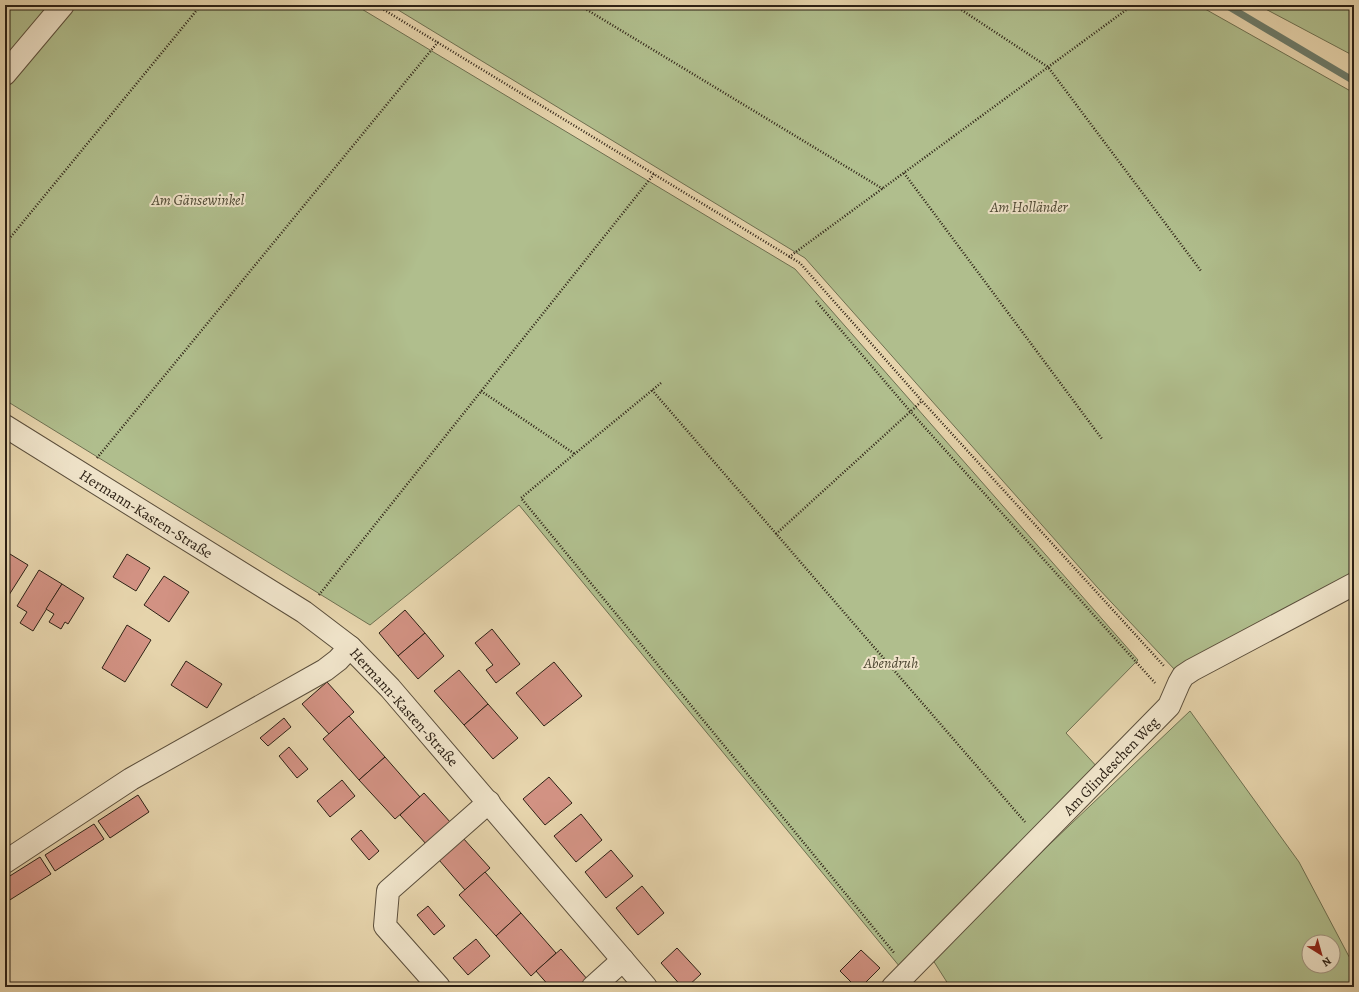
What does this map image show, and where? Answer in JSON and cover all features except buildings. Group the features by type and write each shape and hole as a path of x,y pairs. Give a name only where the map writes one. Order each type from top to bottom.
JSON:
{"street":[{"path":"5,74 63,5"},
{"name":"Hermann-Kasten-Straße","path":"5,426 304,612 350,647 390,688 646,987"},
{"name":"Am Glindeschen Weg","path":"893,987 1169,706 1183,676 1354,584"},
{"path":"5,862 131,779 325,670 338,660 350,647"},
{"path":"439,987 385,926 388,891 489,802"},
{"path":"593,987 622,960"}],"path":[{"path":"5,244 201,5"},
{"path":"376,5 800,263 1175,692"},
{"path":"579,5 883,189"},
{"path":"954,5 1048,67 1201,271"},
{"path":"789,257 1126,10"},
{"path":"94,463 438,42"},
{"path":"904,173 1102,439"},
{"path":"317,597 654,174"},
{"path":"816,301 910,411 1175,692"},
{"path":"661,383 520,498 909,970"},
{"path":"652,390 1039,839"},
{"path":"481,391 575,454"},
{"path":"776,534 922,401"}],"green space":[{"name":"Abendruh","path":"5,5 355,5 795,269 1138,660 1066,733 1099,769 900,967 519,505 370,625 5,400"},
{"name":"Am Holländer","path":"390,5 1198,5 1354,93 1354,576 1175,670 1097,587 805,258"},
{"path":"1258,5 1354,5 1354,56"},
{"path":"1190,711 1299,862 1337,934 1301,934 1301,974 1341,974 1341,941 1354,966 1354,987 950,987 931,957"}],"waterway":[{"path":"1226,5 1354,81"}],"park label":[{"name":"Am Gänsewinkel","path":"198,200"}]}
